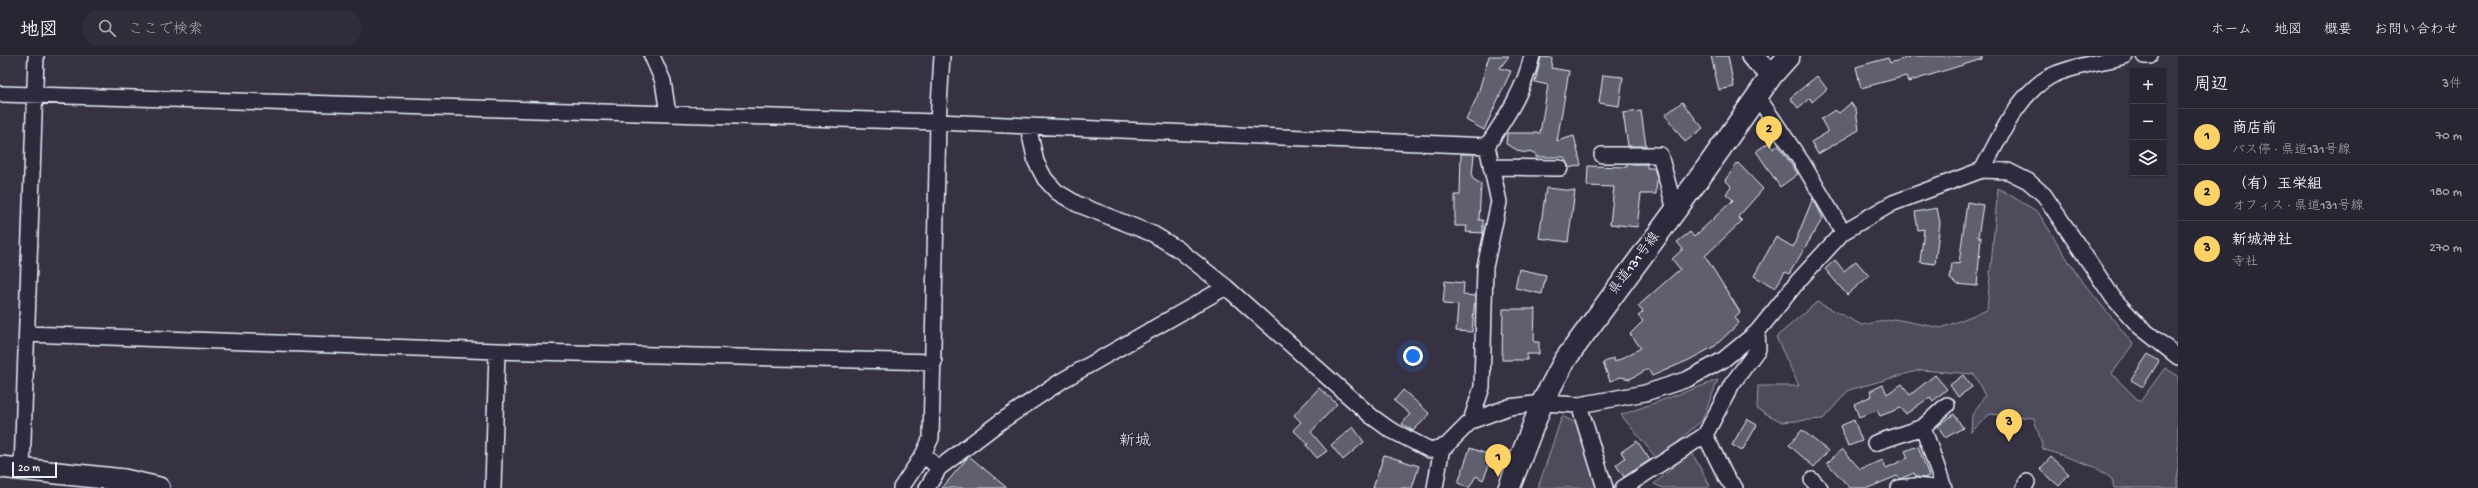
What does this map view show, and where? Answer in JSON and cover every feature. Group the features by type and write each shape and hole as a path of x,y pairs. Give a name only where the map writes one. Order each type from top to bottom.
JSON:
{"main road":[{"path":"1752,56 1772,75"},
{"name":"県道131号線","path":"1509,488 1542,402 1564,360 1676,210 1772,75 1789,56"},
{"path":"0,467 124,480 159,488"}],"street":[{"path":"22,470 36,56"},
{"path":"652,56 663,81 668,114"},
{"path":"901,488 923,455 931,438 934,362 938,122 942,56"},
{"path":"1471,421 1482,387 1485,267 1500,202 1487,146 1516,102 1526,79 1532,56"},
{"path":"1982,170 2014,112 2034,88 2052,76 2125,56"},
{"path":"2144,56 2150,56"},
{"path":"0,94 938,122 1487,146"},
{"path":"1757,96 1803,164 1842,232"},
{"path":"1028,126 1036,162 1045,179 1057,192 1077,204 1153,234 1178,249 1226,287 1371,416 1389,429 1430,450 1446,446 1471,421 1509,407 1542,402 1579,405 1645,393 1688,379 1723,360 1757,332 1799,280 1842,232 1893,203 1982,170 2008,171 2028,181 2044,195 2114,299 2139,326 2178,357"},
{"path":"1602,155 1660,155 1676,210"},
{"path":"1491,167 1560,168"},
{"path":"927,488 939,468 1000,422 1063,380 1226,287"},
{"path":"1623,488 1705,435 1732,384 1758,349 1757,332"},
{"path":"27,334 497,351 934,362"},
{"path":"493,488 497,351"},
{"path":"1579,405 1604,488"},
{"path":"1875,443 1923,427 1947,405"},
{"path":"1923,427 1944,488"},
{"path":"1705,435 1727,479 1735,488"},
{"path":"1435,488 1442,447"},
{"path":"923,455 939,468"},
{"path":"1899,488 1914,486 1934,488"}],"shaded area":[{"path":"1998,188 2038,212 2078,276 2133,344 2112,374 2140,402 2165,368 2178,376 2178,488 2114,488 2112,479 2095,467 2043,449 2034,418 1990,414 1971,432 1972,415 1985,396 1974,374 1920,370 1849,390 1823,419 1782,422 1757,409 1758,386 1799,386 1776,337 1817,302 1862,325 1894,319 1941,328 1987,310"},
{"path":"1718,380 1702,420 1658,460 1621,415"},
{"path":"1562,416 1576,423 1597,488 1538,488"},
{"path":"1691,451 1710,486 1707,488 1663,488 1654,484"}],"building":[{"path":"1489,56 1509,56 1500,68 1511,71 1484,130 1466,120 1477,97"},
{"path":"1711,56 1728,56 1734,87 1719,90"},
{"path":"1912,56 1982,56 1982,59 1908,82 1906,76 1861,88 1856,67 1888,58 1890,63"},
{"path":"1541,57 1552,58 1551,68 1569,71 1557,141 1574,136 1581,165 1569,168 1564,157 1536,157 1536,153 1521,152 1506,144 1507,133 1540,133 1548,85 1535,82"},
{"path":"1603,75 1623,77 1619,106 1599,103"},
{"path":"1817,76 1827,89 1812,102 1810,98 1798,108 1790,98"},
{"path":"1682,102 1703,128 1685,142 1665,115"},
{"path":"1851,103 1856,110 1859,130 1818,154 1811,142 1828,132 1821,119 1835,110 1839,113"},
{"path":"1641,111 1646,146 1628,146 1623,113"},
{"path":"1769,143 1773,149 1778,145 1798,174 1780,187 1756,151"},
{"path":"1461,154 1474,154 1472,176 1473,179 1481,184 1479,220 1483,220 1483,233 1466,232 1467,226 1455,226 1455,195 1460,195"},
{"path":"1738,163 1763,189 1738,217 1742,221 1705,256 1740,312 1735,317 1739,323 1715,346 1689,360 1652,376 1648,369 1630,379 1621,377 1610,381 1603,363 1613,358 1615,362 1641,348 1630,334 1643,321 1638,316 1643,312 1638,306 1680,269 1672,259 1683,249 1677,242 1690,232 1694,237 1733,200 1726,194 1731,186 1725,180"},
{"path":"1627,164 1647,164 1647,168 1654,168 1657,177 1656,194 1641,194 1637,227 1610,224 1614,187 1587,186 1588,166 1627,167"},
{"path":"1546,188 1575,191 1568,242 1539,238"},
{"path":"1813,198 1823,218 1789,274 1785,272 1775,288 1754,276 1776,237 1793,247"},
{"path":"1967,202 1983,205 1978,237 1981,237 1977,286 1957,284 1950,279 1952,263 1959,264"},
{"path":"1937,208 1940,223 1935,264 1920,262 1924,229 1918,230 1915,212"},
{"path":"1835,260 1844,271 1856,261 1869,276 1847,295 1825,269"},
{"path":"1519,269 1546,275 1542,294 1515,288"},
{"path":"1445,281 1464,283 1463,295 1475,296 1472,332 1456,331 1458,305 1443,304"},
{"path":"1503,309 1535,309 1534,342 1539,342 1539,354 1527,354 1527,360 1502,360"},
{"path":"2148,354 2159,361 2143,387 2131,380"},
{"path":"1935,375 1947,389 1933,401 1930,397 1906,414 1901,408 1880,416 1877,410 1859,417 1854,404 1872,396 1870,391 1883,385 1887,394 1902,384 1910,395"},
{"path":"1963,375 1972,387 1958,397 1950,385"},
{"path":"1319,388 1337,404 1311,432 1327,451 1317,458 1306,445 1308,444 1293,430 1301,422 1294,415"},
{"path":"1403,390 1430,414 1413,431 1402,424 1410,414 1394,401"},
{"path":"1954,414 1963,428 1945,438 1938,426"},
{"path":"1747,419 1757,425 1742,451 1732,445"},
{"path":"1854,420 1862,441 1848,446 1840,426"},
{"path":"1353,427 1364,442 1343,460 1331,445"},
{"path":"1802,430 1828,451 1814,467 1789,445"},
{"path":"1637,441 1650,460 1624,477 1616,465 1625,458 1621,452"},
{"path":"1918,446 1929,476 1924,478 1916,477 1914,473 1900,479 1897,476 1868,488 1850,488 1827,463 1842,449 1860,469 1883,460 1886,468 1908,458 1905,451"},
{"path":"1470,448 1493,456 1483,480 1476,476 1469,488 1458,483"},
{"path":"1384,455 1419,466 1412,488 1373,488"},
{"path":"969,456 1007,488 942,488"},
{"path":"2051,457 2069,474 2059,486 2040,469"}],"place":[{"name":"（有）玉栄組","path":"1769,149"},
{"name":"新城神社","path":"2009,442"},
{"name":"商店前","path":"1498,477"}],"district":[{"name":"新城","path":"1135,442"}]}
